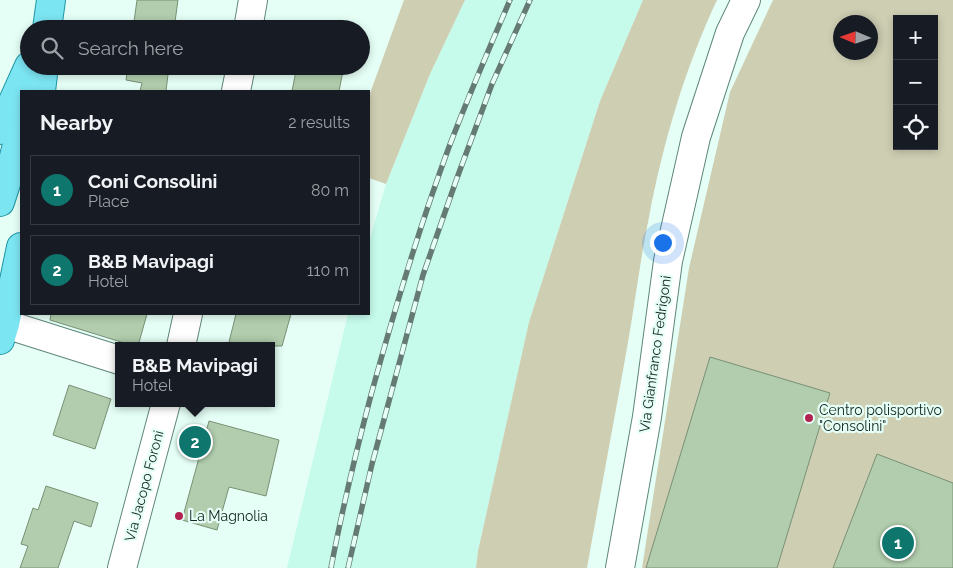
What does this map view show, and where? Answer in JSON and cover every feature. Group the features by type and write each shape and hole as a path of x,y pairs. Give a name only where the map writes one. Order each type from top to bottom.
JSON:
{"main road":[{"path":"0,130 25,75"},
{"path":"31,90 35,75"},
{"path":"41,90 43,75"},
{"path":"0,202 20,132"},
{"path":"2,332 20,251"}],"street":[{"path":"250,20 253,0"},
{"name":"Via Gianfranco Fedrigoni","path":"620,568 647,417 672,242 696,137 730,33 746,0"},
{"path":"236,90 239,75"},
{"path":"182,342 188,315"},
{"path":"2,332 115,359"},
{"name":"Via Jacopo Foroni","path":"122,568 165,407"}],"shaded area":[{"path":"404,0 465,0 430,74 386,184 370,178 370,93"},
{"path":"465,0 643,0 600,101 529,322 478,551 476,568 287,568 348,315 370,315 370,239 386,184 430,74"},
{"path":"643,0 717,0 685,79 661,161 643,249 587,568 476,568 478,551 529,322 600,101"},
{"name":"Centro polisportivo \"Consolini\"","path":"773,0 953,0 953,568 642,568 689,268 730,92"}],"building":[{"path":"137,0 178,0 175,20 134,20"},
{"path":"127,75 168,75 166,90 140,90 142,83 126,80"},
{"path":"295,75 342,75 339,90 292,90"},
{"path":"51,315 147,315 139,342 121,342 50,320"},
{"path":"236,315 291,315 282,346 275,346 275,342 229,342"},
{"path":"710,357 830,393 777,568 646,568"},
{"path":"69,385 111,399 95,449 53,435"},
{"path":"209,421 279,440 266,496 229,487 217,530 182,520"},
{"path":"877,454 953,483 953,568 833,568"},
{"path":"46,486 98,503 91,527 74,521 58,568 20,568 28,546 21,544 33,508 38,510"}],"railway":[{"path":"331,568 365,416 407,270 449,147 510,0"},
{"path":"348,568 372,464 423,275 492,84 530,0"}],"place":[{"name":"Centro polisportivo \"Consolini\"","path":"809,418"},
{"name":"B&B Mavipagi","path":"195,442"},
{"name":"La Magnolia","path":"179,516"},
{"name":"Coni Consolini","path":"898,543"}]}
